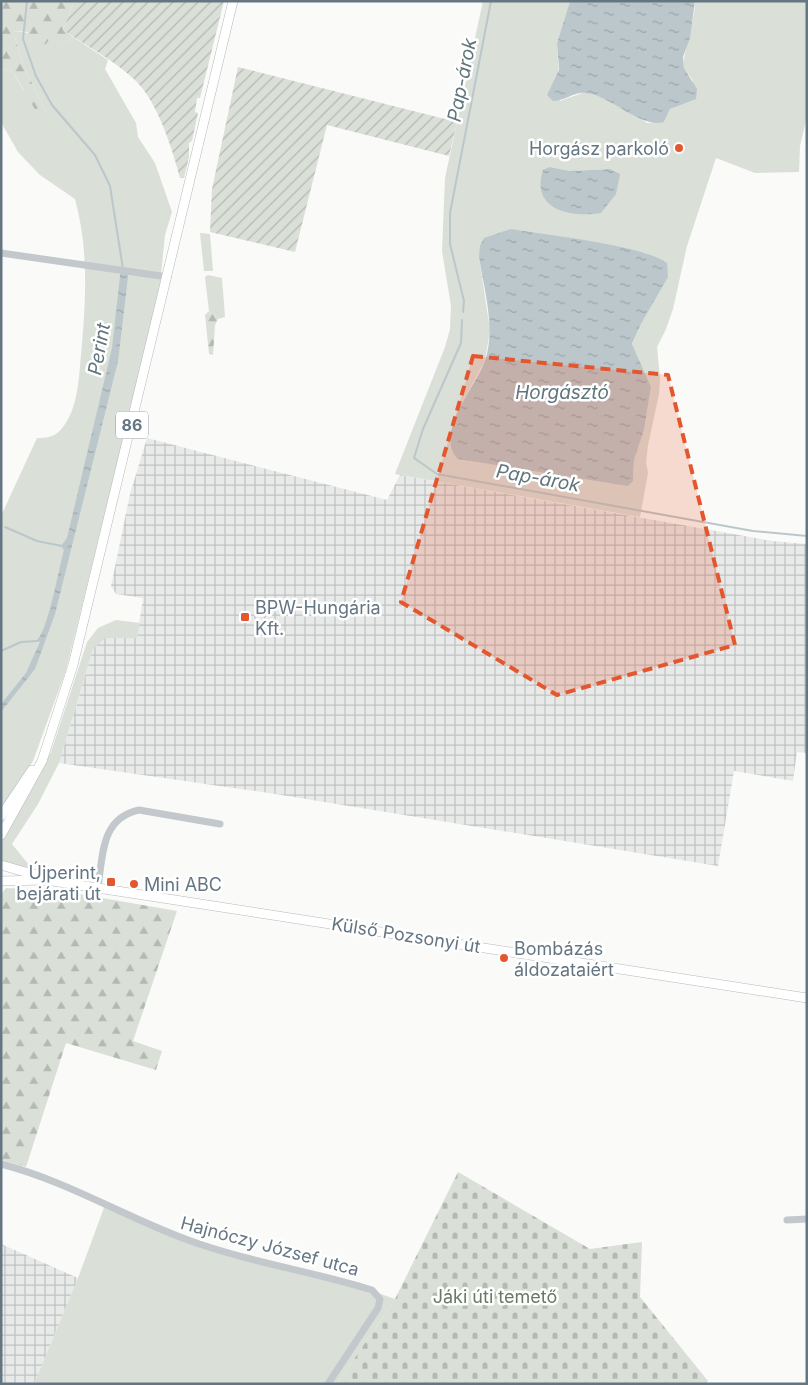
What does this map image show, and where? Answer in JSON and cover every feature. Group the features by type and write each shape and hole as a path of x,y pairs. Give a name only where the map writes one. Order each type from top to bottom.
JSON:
{"main road":[{"name":"86","path":"1,835 40,767 76,655 233,1"},
{"name":"86","path":"1,816 32,771 54,725"},
{"path":"1,865 20,872 65,882"},
{"path":"1,881 36,879 65,882"},
{"name":"Külső Pozsonyi út","path":"65,882 807,998"}],"street":[{"path":"1,253 168,277"},
{"path":"98,887 105,845 111,826 128,812 139,810 220,824"},
{"name":"Hajnóczy József utca","path":"1,1164 40,1176 137,1221 192,1242 253,1260 372,1290 380,1299 378,1308 328,1384"},
{"path":"787,1220 807,1219"}],"highlighted area":[{"path":"473,356 668,375 735,645 557,695 401,602"}],"shaded area":[{"name":"BPW-Hungária Kft.","path":"147,438 387,500 400,475 772,541 807,544 807,753 797,752 793,781 734,771 718,866 269,793 59,763 94,646 105,638 137,638 143,598 116,594 111,586 130,494"},
{"path":"1,1244 78,1278 34,1384 1,1384"}],"green space":[{"path":"1,1 74,1 63,30 73,37 61,44 55,41 52,36 46,44 38,46 31,43 28,32 13,31 23,65 47,113 42,117 36,111 11,69 4,70 1,67"},
{"path":"74,1 224,1 200,98 197,98 195,112 198,113 192,141 189,143 189,157 184,178 180,178 163,126 144,90 119,67 63,30"},
{"path":"483,1 570,1 557,43 560,101 585,92 613,101 647,123 664,122 670,109 674,107 693,81 684,68 684,63 695,1 807,1 807,116 800,146 799,172 755,173 716,158 687,246 673,309 657,347 660,379 659,394 648,445 646,462 648,473 640,517 395,474 445,347 450,329 451,306 442,251 445,178","holes":["550,167 570,171 610,169 541,186","479,257 642,322 632,345 651,387 644,430 634,460 633,481 450,443 458,410 485,361 490,330"]},
{"path":"13,31 52,36 61,44 73,37 108,60 105,69 136,123 138,137 155,163 172,212 165,235 159,294 66,670 33,761 1,811 1,516 37,438 48,437 57,433 63,427 72,411 78,383 85,296 83,237 75,199 40,175 18,152 1,122 1,67 4,70 11,69 23,90 47,113 23,65"},
{"path":"238,67 457,122 449,156 327,125 295,252 210,232 212,189"},
{"path":"200,233 210,234 213,271 204,271"},
{"path":"208,275 222,278 225,317 218,319 209,311 205,277"},
{"path":"209,311 218,319 215,325 213,355 209,354 205,315"},
{"path":"116,620 140,623 137,638 105,638 93,649 59,763 38,804 12,844 29,865 27,873 1,863 1,841 51,752 87,642 98,628"},
{"path":"6,888 62,891 177,911 133,1041 162,1051 156,1070 66,1043 26,1167 1,1160 1,894"},
{"name":"Jáki úti temető","path":"458,1172 590,1249 642,1242 640,1297 708,1381 706,1384 337,1384 395,1299"},
{"path":"105,1205 167,1233 364,1288 395,1299 337,1384 34,1384 78,1278"}],"water":[{"path":"570,1 695,1 690,38 683,57 684,68 697,89 696,99 670,109 664,122 655,123 636,117 596,95 578,93 553,101 547,95 559,70 557,43"},
{"path":"550,167 570,171 610,169 620,174 616,194 601,213 577,214 556,208 548,203 542,194 543,170"},
{"name":"Horgásztó","path":"511,229 616,246 655,257 667,263 668,277 642,322 632,344 651,387 644,430 634,460 633,481 628,486 458,459 452,449 450,437 453,424 485,361 488,348 489,322 479,257 480,246 484,238"},
{"path":"121,267 128,269 128,277 118,361 55,614 35,669 1,712 1,704 26,673 40,642 36,641 45,626 49,613 64,550 61,546 67,538 112,348"}],"waterway":[{"name":"Perint","path":"27,1 23,39 36,76 52,105 95,155 110,186 123,269"},
{"name":"Pap-árok","path":"463,312 464,301 450,244 450,213 491,1"},
{"name":"Pap-árok","path":"462,320 461,343 423,429 414,458 437,474 753,531 807,536"},
{"path":"5,527 37,541 62,546"},
{"path":"1,651 21,642 37,641"}],"place":[{"name":"Horgász parkoló","path":"679,148"},
{"name":"BPW-Hungária Kft.","path":"245,617"},
{"name":"Újperint, bejárati út","path":"111,882"},
{"name":"Mini ABC","path":"134,884"},
{"name":"Bombázás áldozataiért","path":"504,958"}]}
